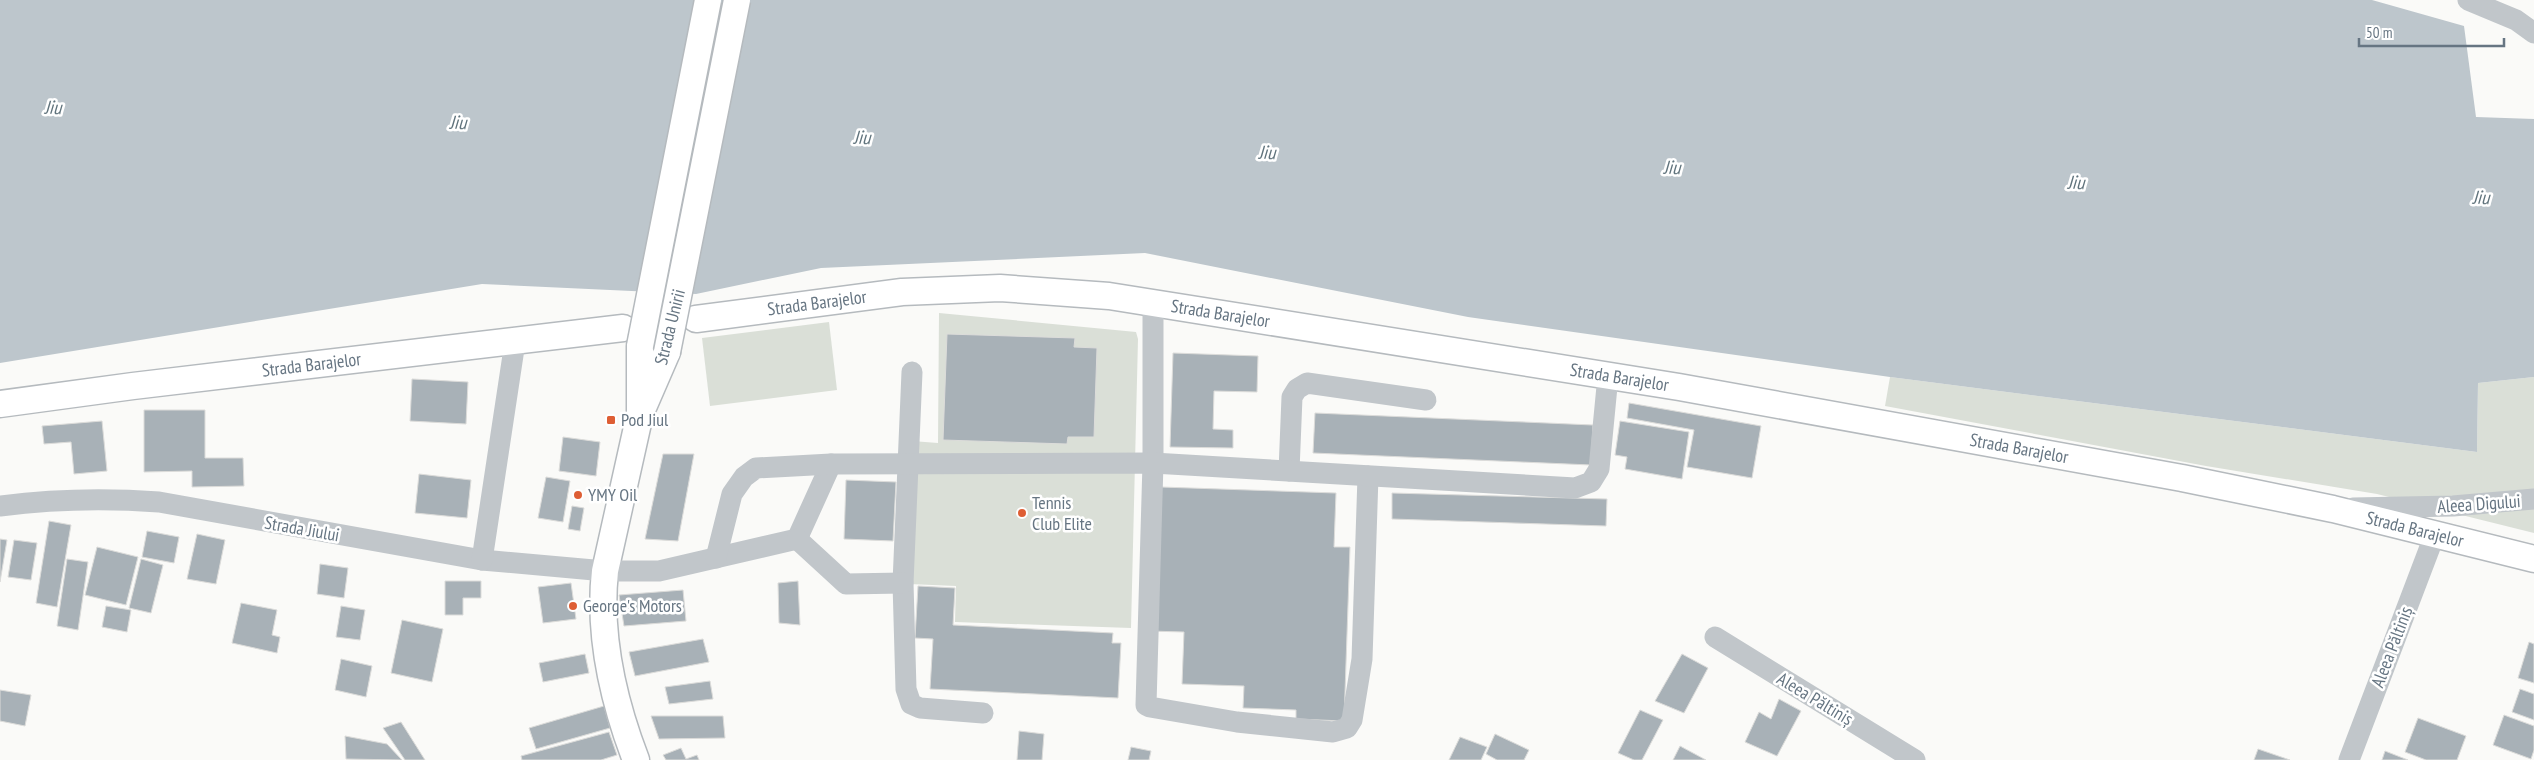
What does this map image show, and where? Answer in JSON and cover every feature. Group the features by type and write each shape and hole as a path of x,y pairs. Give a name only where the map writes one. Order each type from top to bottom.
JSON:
{"main road":[{"name":"Strada Unirii","path":"640,414 632,337 708,0"},
{"name":"Strada Unirii","path":"640,414 667,352 737,0"},
{"name":"Strada Barajelor","path":"696,319 902,292 969,288 1069,291 1153,302 1608,376 2182,478 2333,509 2534,559"},
{"name":"Strada Barajelor","path":"0,404 133,386 515,342 632,337"},
{"path":"636,760 613,685 604,636 605,571 640,414"}],"street":[{"path":"2468,0 2516,20 2534,33"},
{"path":"1153,302 1153,463 1146,705 1237,722 1333,732 1347,728 1352,720 1362,659 1368,476"},
{"path":"482,560 515,342"},
{"path":"912,372 907,464 904,583 906,688 911,704 920,708 983,713"},
{"path":"716,558 732,494 744,477 756,468 831,464 1153,463 1575,488 1591,482 1599,469 1608,376"},
{"path":"1289,471 1292,397 1298,389 1307,383 1426,400"},
{"path":"831,464 797,539 846,584 904,583"},
{"name":"Strada Jiului","path":"0,506 62,499 108,498 159,502 482,560 605,571 659,571 797,539"},
{"name":"Aleea Digului","path":"2333,509 2453,506 2534,499"},
{"name":"Aleea Păltiniș","path":"2348,760 2435,534"},
{"name":"Aleea Păltiniș","path":"1715,637 1915,760"}],"shaded area":[{"name":"Tennis Club Elite","path":"939,313 1136,332 1138,339 1131,628 955,622 956,586 909,584 912,441 938,443"},
{"path":"829,322 837,390 710,406 702,338"},
{"path":"1890,377 2477,452 2478,383 2534,377 2534,533 2377,494 2206,466 1885,406"}],"water":[{"name":"Jiu","path":"0,0 2372,0 2464,26 2476,117 2534,119 2534,377 2478,383 2477,452 1890,377 1468,317 1145,253 821,268 696,294 482,284 0,363"}],"building":[{"path":"947,334 1075,338 1074,347 1097,348 1094,437 1068,437 1067,444 943,440"},
{"path":"1173,353 1258,356 1257,392 1214,391 1213,429 1233,430 1233,448 1170,447"},
{"path":"412,379 468,382 466,424 410,421"},
{"path":"1629,403 1761,426 1752,478 1687,467 1694,430 1627,418"},
{"path":"144,410 205,410 205,458 243,458 244,486 192,487 192,471 144,472"},
{"path":"1315,413 1593,425 1591,465 1313,453"},
{"path":"102,421 107,471 74,474 71,442 44,444 42,426"},
{"path":"1620,421 1689,432 1682,479 1625,469 1627,457 1615,455"},
{"path":"563,437 600,442 596,476 559,471"},
{"path":"663,454 694,454 678,541 645,539"},
{"path":"419,474 471,480 467,518 415,513"},
{"path":"546,477 570,481 563,522 538,518"},
{"path":"846,480 896,482 893,541 844,539"},
{"path":"1161,487 1336,493 1334,547 1350,547 1344,721 1296,719 1296,710 1243,708 1244,686 1182,684 1184,632 1149,631"},
{"path":"1392,493 1607,499 1606,526 1392,519"},
{"path":"572,506 584,508 580,531 568,529"},
{"path":"49,521 71,525 57,607 36,603"},
{"path":"147,531 179,537 174,563 142,557"},
{"path":"197,534 225,540 216,584 187,579"},
{"path":"0,539 7,540 0,582"},
{"path":"14,540 37,543 31,580 8,577"},
{"path":"97,547 138,557 126,605 85,595"},
{"path":"67,559 88,562 78,630 57,626"},
{"path":"141,559 163,565 151,613 129,608"},
{"path":"320,564 348,568 344,598 317,594"},
{"path":"445,581 481,581 481,598 463,598 463,615 445,615"},
{"path":"798,581 800,625 779,623 778,583"},
{"path":"571,583 576,619 543,623 538,587"},
{"path":"918,586 955,588 953,625 1113,633 1112,643 1121,643 1118,698 930,689 933,639 915,638"},
{"path":"683,590 686,621 624,626 619,595"},
{"path":"241,603 277,610 272,635 280,637 277,653 232,643"},
{"path":"106,606 131,610 127,632 102,627"},
{"path":"341,606 365,610 360,640 336,637"},
{"path":"402,620 443,629 432,682 391,673"},
{"path":"703,639 709,662 635,676 629,652"},
{"path":"2529,642 2534,644 2534,683 2518,678"},
{"path":"585,654 589,673 543,682 539,663"},
{"path":"1682,654 1708,668 1684,713 1655,701"},
{"path":"341,659 372,666 366,697 335,690"},
{"path":"710,681 713,699 669,704 665,687"},
{"path":"2520,689 2534,694 2534,720 2512,712"},
{"path":"0,690 31,695 25,726 0,721"},
{"path":"1779,699 1801,711 1777,756 1745,742 1759,712 1771,719"},
{"path":"604,706 610,728 536,749 529,728"},
{"path":"1640,710 1663,720 1642,760 1634,760 1618,753"},
{"path":"2504,715 2534,726 2534,750 2531,759 2493,745"},
{"path":"651,716 723,716 725,738 659,739"},
{"path":"2418,718 2466,736 2457,760 2426,760 2405,752"},
{"path":"401,722 425,760 405,760 383,728"},
{"path":"1019,731 1044,734 1042,760 1017,760"},
{"path":"609,732 617,755 601,760 522,760 521,756"},
{"path":"1495,734 1529,750 1524,760 1497,760 1486,754"},
{"path":"345,736 387,744 402,760 346,759"},
{"path":"1460,737 1487,747 1481,760 1449,760"},
{"path":"1680,746 1706,760 1673,760"},
{"path":"1131,747 1151,751 1149,760 1128,760"},
{"path":"681,748 686,759 697,755 699,760 666,760 663,755"},
{"path":"2258,749 2290,760 2254,760"},
{"path":"2385,751 2408,760 2382,760"}],"place":[{"name":"Pod Jiul","path":"611,420"},
{"name":"YMY Oil","path":"578,495"},
{"name":"Tennis Club Elite","path":"1022,513"},
{"name":"George's Motors","path":"573,606"}]}
